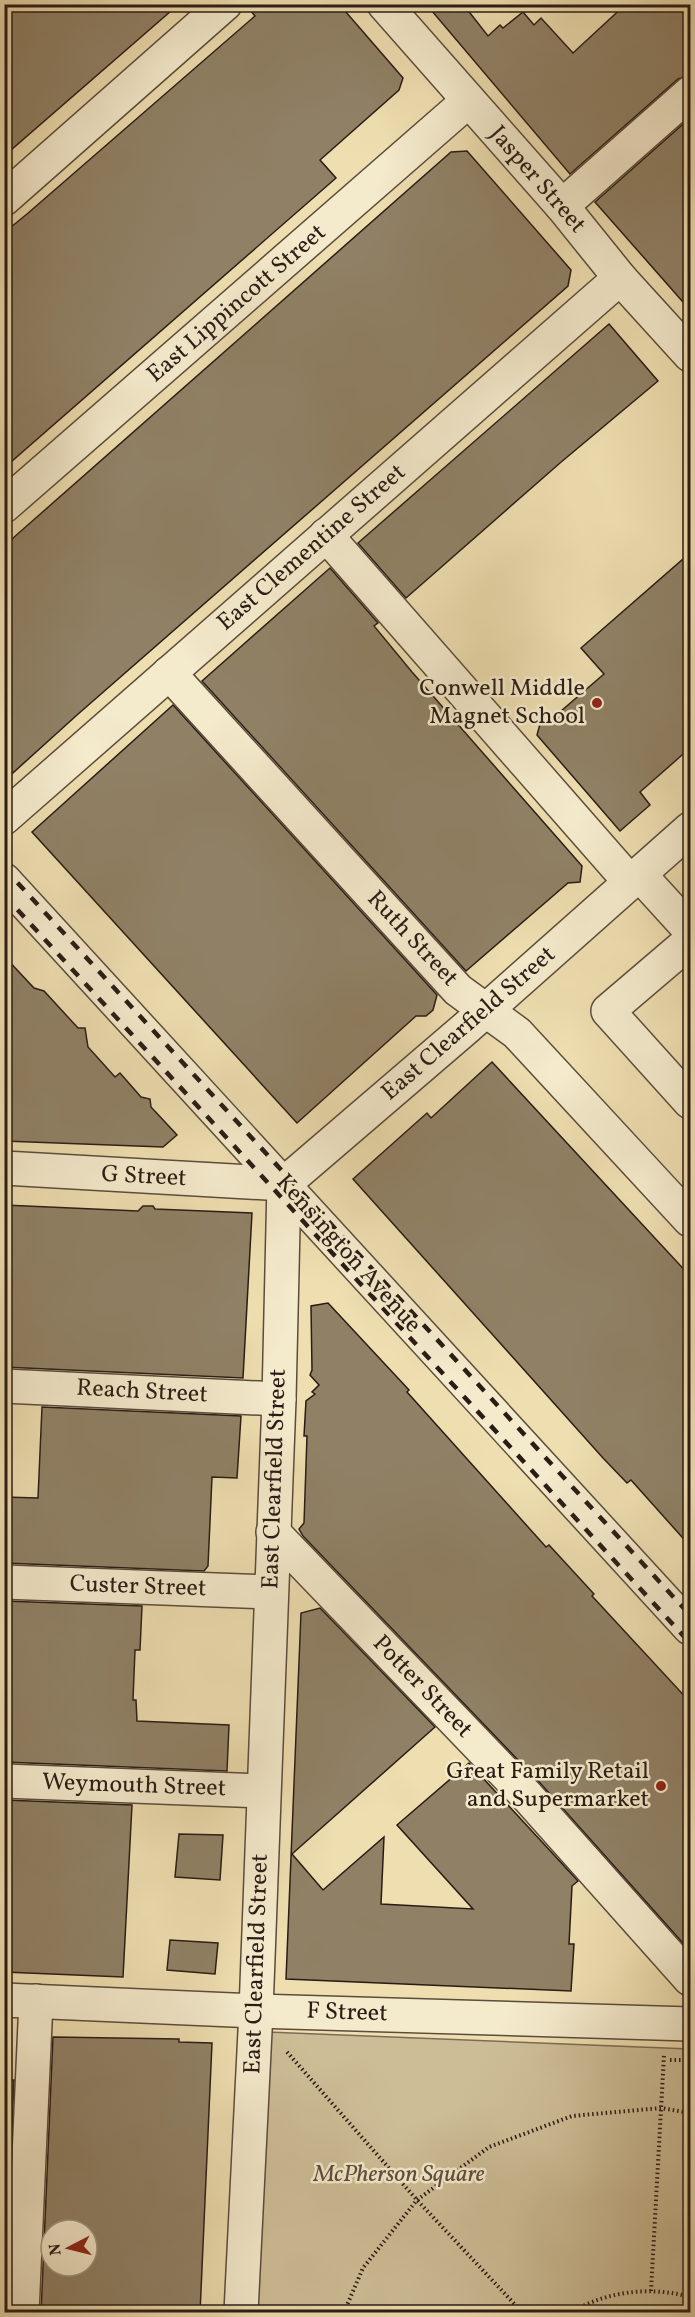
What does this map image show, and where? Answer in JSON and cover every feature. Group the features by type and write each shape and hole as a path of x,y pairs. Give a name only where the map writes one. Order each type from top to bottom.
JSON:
{"street":[{"path":"4,199 225,4"},
{"name":"Jasper Street","path":"384,4 562,206 620,278 690,355"},
{"path":"562,206 690,93"},
{"name":"East Lippincott Street","path":"4,506 468,101"},
{"name":"East Clementine Street","path":"4,818 620,278"},
{"path":"326,535 634,878 687,948 608,1011 690,1102"},
{"name":"Ruth Street","path":"169,673 458,990 517,1033 690,1220"},
{"name":"East Clearfield Street","path":"241,2313 256,2011 279,1399 284,1184 486,1010 690,829"},
{"name":"Kensington Avenue","path":"4,880 690,1628"},
{"name":"G Street","path":"4,1168 284,1184"},
{"name":"Reach Street","path":"4,1386 279,1399"},
{"name":"Potter Street","path":"273,1532 527,1796 690,1979"},
{"name":"Custer Street","path":"4,1582 271,1592"},
{"name":"Weymouth Street","path":"4,1780 263,1791"},
{"path":"20,2001 22,2313"},
{"name":"F Street","path":"20,2001 678,2024"}],"path":[{"path":"651,2291 664,2059 678,2024"},
{"path":"286,2051 417,2200 522,2313"},
{"path":"653,2059 690,2060"},
{"path":"344,2313 363,2268 417,2200 489,2147 572,2116 661,2108 690,2113"},
{"path":"572,2313 611,2295 651,2291 690,2297"}],"green space":[{"name":"McPherson Square","path":"267,2032 690,2049 690,2312 256,2312"}],"building":[{"path":"4,4 179,4 4,156"},
{"path":"245,4 339,4 403,78 399,90 320,160 336,178 4,468 4,227 11,227 27,214 255,16"},
{"path":"426,4 463,4 488,36 500,25 503,28 523,12 534,25 541,18 573,53 626,4 690,4 690,75 678,79 570,174"},
{"path":"690,118 690,310 595,202"},
{"path":"467,151 571,270 568,286 4,781 4,546 451,152"},
{"path":"609,324 658,381 560,463 406,598 358,543"},
{"name":"Conwell Middle Magnet School","path":"690,553 690,748 640,792 650,805 620,831 537,735 540,724 555,712 561,711 604,674 581,648"},
{"path":"330,568 378,623 374,626 412,672 582,866 580,882 568,883 466,971 202,681"},
{"path":"173,705 437,995 433,1010 426,1016 416,1016 297,1123 32,832"},
{"path":"4,956 34,988 44,991 78,1028 85,1028 88,1047 115,1077 120,1073 141,1097 150,1099 151,1107 177,1135 163,1147 4,1141"},
{"path":"492,1062 690,1276 690,1546 631,1480 627,1483 603,1458 353,1179 427,1113 431,1118"},
{"path":"4,1205 138,1211 143,1206 153,1206 155,1209 252,1213 243,1378 4,1367 4,1326 8,1326 10,1245 4,1245"},
{"path":"328,1303 409,1390 407,1392 546,1547 549,1545 594,1594 592,1596 690,1702 690,1951 541,1784 303,1536 299,1529 304,1523 306,1401 315,1394 312,1392 319,1385 310,1375 312,1370 311,1306"},
{"path":"42,1407 241,1416 237,1478 212,1477 208,1566 204,1571 4,1563 4,1497 38,1498"},
{"path":"4,1601 142,1606 140,1650 135,1650 133,1700 136,1700 137,1721 229,1725 227,1771 4,1762"},
{"path":"320,1608 435,1727 292,1854 323,1890 384,1837 381,1904 473,1909 397,1825 469,1763 578,1881 572,1886 569,1944 574,1944 571,1991 286,1979 301,1613"},
{"path":"4,1800 132,1805 123,1977 4,1972"},
{"path":"179,1834 223,1835 220,1880 175,1877"},
{"path":"170,1940 218,1943 215,1974 167,1970"},
{"path":"53,2037 179,2039 179,2042 212,2043 200,2313 41,2313 43,2278 99,2278 99,2218 45,2218"},
{"path":"4,2080 14,2080 9,2192 4,2192"}],"railway":[{"path":"4,868 690,1615"},
{"path":"4,895 690,1643"}],"place":[{"name":"Conwell Middle Magnet School","path":"597,703"},
{"name":"Great Family Retail and Supermarket","path":"661,1786"}]}
